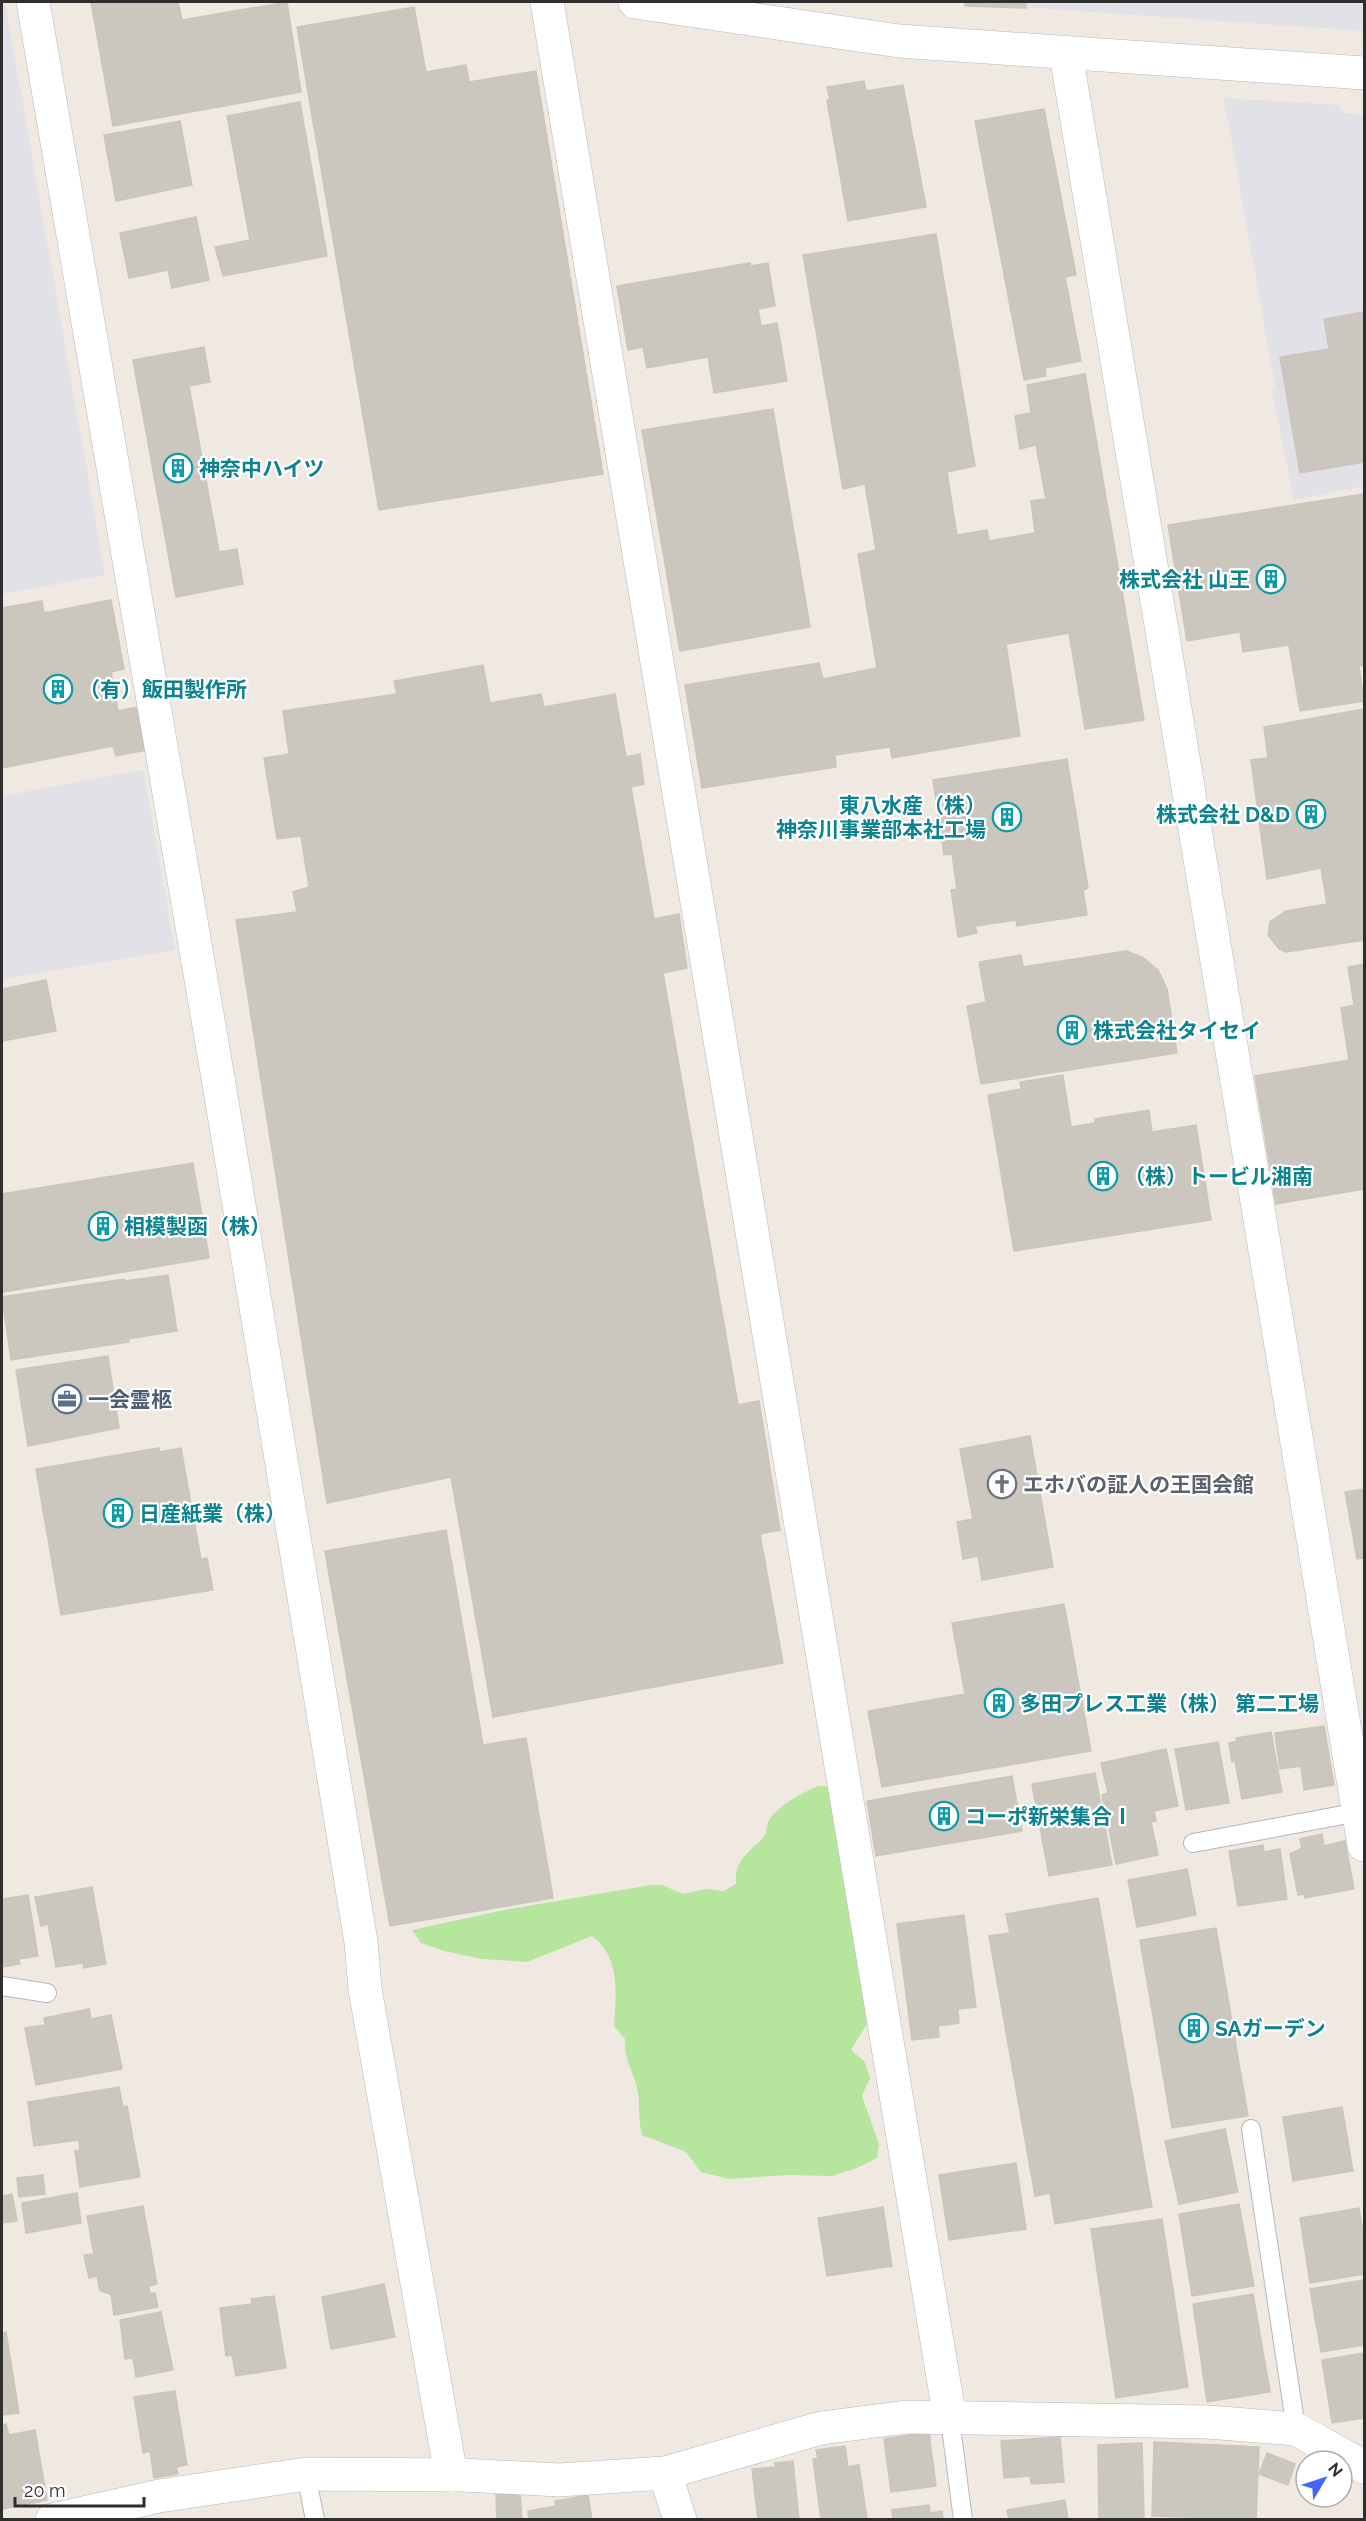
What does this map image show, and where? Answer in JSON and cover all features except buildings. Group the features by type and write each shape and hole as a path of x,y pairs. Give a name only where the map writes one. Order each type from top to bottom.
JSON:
{"street":[{"path":"33,2 218,1078 361,1942 366,1989 451,2475"},
{"path":"547,2 950,2419"},
{"path":"635,2 899,41 1365,73"},
{"path":"1065,54 1365,1845"},
{"path":"52,2520 159,2496 306,2474 451,2475 559,2480 665,2473 821,2427 906,2417 1208,2422 1296,2429 1365,2467"},
{"path":"665,2473 680,2520"}],"lane":[{"path":"1193,1843 1359,1812"},
{"path":"2,1986 47,1993"},
{"path":"1251,2129 1296,2429"},
{"path":"950,2419 963,2520"},
{"path":"306,2474 315,2520"}],"shaded area":[{"path":"2,2 5,2 105,575 2,594"},
{"path":"952,2 1364,2 1364,31"},
{"path":"1224,98 1338,105 1344,113 1364,115 1364,486 1294,500 1272,390 1276,390"},
{"path":"143,770 175,950 2,979 2,796"}],"green space":[{"path":"819,1786 839,1787 868,2022 851,2050 865,2062 870,2078 862,2096 879,2144 877,2158 857,2168 832,2176 789,2175 729,2179 701,2172 686,2152 642,2135 638,2093 627,2060 625,2039 614,2026 616,1989 612,1965 608,1955 592,1936 527,1962 482,1959 444,1951 421,1943 412,1930 504,1910 651,1885 662,1885 683,1894 706,1889 724,1891 736,1884 737,1869 740,1863 763,1838 773,1814 792,1800"}],"place":[{"name":"神奈中ハイツ","path":"178,468"},
{"name":"株式会社 山王","path":"1271,579"},
{"name":"（有）飯田製作所","path":"58,689"},
{"name":"株式会社 D&D","path":"1311,814"},
{"name":"東八水産（株） 神奈川事業部本社工場","path":"1007,817"},
{"name":"株式会社タイセイ","path":"1072,1030"},
{"name":"（株）トービル湘南","path":"1103,1176"},
{"name":"相模製函（株）","path":"103,1226"},
{"name":"一会霊柩","path":"67,1399"},
{"name":"エホバの証人の王国会館","path":"1002,1484"},
{"name":"日産紙業（株）","path":"118,1513"},
{"name":"多田プレス工業（株） 第二工場","path":"999,1703"},
{"name":"コーポ新栄集合Ⅰ","path":"944,1816"},
{"name":"SAガーデン","path":"1194,2028"}]}
